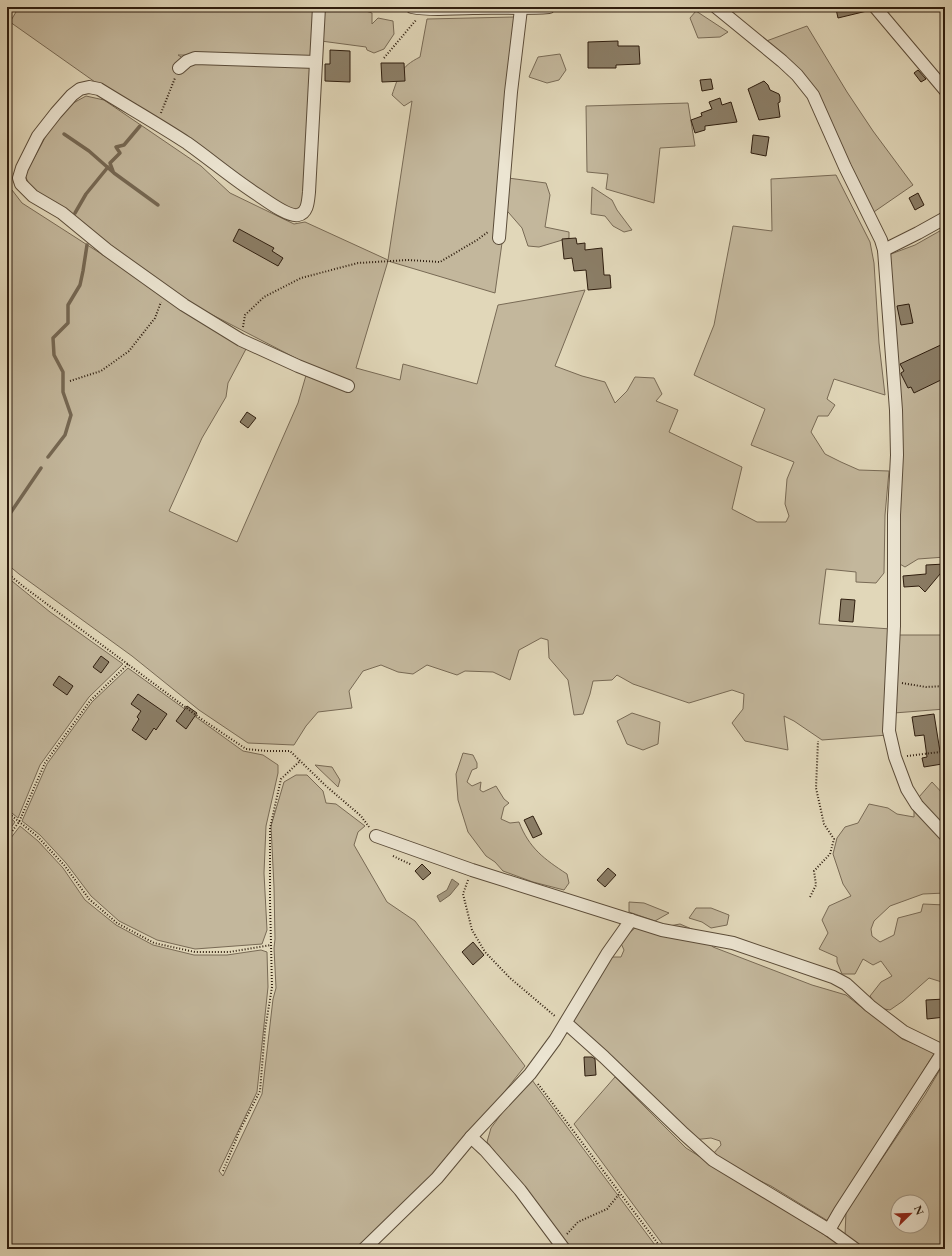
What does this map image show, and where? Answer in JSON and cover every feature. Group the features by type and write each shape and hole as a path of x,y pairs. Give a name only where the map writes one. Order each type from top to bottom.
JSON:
{"street":[{"path":"319,7 309,192 307,208 304,213 297,215 289,214 275,206 156,124 99,89 89,87 80,89 72,96 38,136 22,168 19,178 21,184 33,196 62,213 107,250 164,292 241,340 298,366 348,386"},
{"path":"412,7 425,9 521,9 550,7"},
{"path":"716,7 782,61 797,75 814,95 845,167 881,240 884,250 896,410 897,455 894,515 894,626 889,731 895,757 907,789 917,805 945,835"},
{"path":"875,7 945,90"},
{"path":"499,232 511,92 521,9"},
{"path":"179,68 187,61 195,58 316,62"},
{"path":"884,250 945,218"},
{"path":"376,836 472,870 662,930 733,943 833,977 846,984 904,1032 944,1052 840,1211 830,1230"},
{"path":"364,1249 437,1178 471,1138 530,1074 566,1023 607,954 631,920"},
{"path":"566,1023 713,1160 830,1230 854,1249"},
{"path":"471,1138 485,1150 520,1190 562,1245"}],"path":[{"path":"384,58 425,9"},
{"path":"156,124 179,68"},
{"path":"241,340 245,314 264,297 301,278 358,263 408,260 440,262 477,240 484,234 499,232"},
{"path":"70,381 102,371 129,351 155,318 164,292"},
{"path":"7,573 200,718 246,749 267,752 290,751 326,786 361,816 376,836"},
{"path":"7,838 19,822 45,763 90,701 128,664"},
{"path":"892,682 926,686 945,686"},
{"path":"810,897 816,884 814,871 830,854 834,839 824,824 816,788 818,741"},
{"path":"895,757 940,752 945,747"},
{"path":"222,1171 240,1130 260,1091 265,1030 272,987 270,945 270,828 281,779 300,761"},
{"path":"7,812 37,836 65,866 89,899 117,923 154,943 195,952 229,952 270,945"},
{"path":"472,870 463,894 472,930 485,952 510,978 538,1003 566,1023"},
{"path":"530,1074 662,1249"},
{"path":"562,1245 578,1222 607,1209 620,1194"}],"shaded area":[{"path":"19,7 315,7 312,58 178,55 193,64 307,63 311,71 303,210 293,213 95,82 10,22"},
{"path":"325,7 353,7 372,13 372,24 378,18 393,21 394,34 384,49 374,53 367,50 366,47 321,41"},
{"path":"696,11 728,32 720,37 698,38 690,18"},
{"path":"514,17 494,242 502,243 495,293 388,261 356,368 400,380 403,364 477,384 498,305 585,290 555,366 582,376 605,382 615,403 627,391 635,377 654,378 662,394 656,401 678,410 669,432 742,467 732,509 757,522 786,522 789,516 785,504 787,479 794,462 751,445 765,409 694,375 714,325 733,226 772,231 771,179 836,175 870,242 874,263 879,343 885,395 834,379 827,399 835,405 828,416 818,416 811,432 825,454 841,462 859,470 889,471 885,515 884,573 876,583 856,582 856,572 826,569 819,624 891,629 888,735 822,740 784,716 788,750 745,741 732,723 743,709 744,694 732,690 689,703 633,684 617,675 612,680 593,681 583,714 574,715 568,680 549,658 548,640 541,638 519,650 510,680 493,672 465,671 457,675 427,665 413,674 398,672 381,665 363,671 349,691 352,708 318,712 306,726 294,745 248,743 199,710 132,656 7,564 7,193 12,190 22,203 131,273 181,310 246,349 228,383 226,397 202,438 169,511 237,542 298,403 309,365 201,309 30,187 25,175 47,134 66,107 86,96 104,100 201,166 230,193 294,224 305,222 388,260 412,101 404,106 392,95 401,72 408,64 420,57 427,19"},
{"path":"807,26 847,92 873,131 913,185 868,216 814,94 761,43"},
{"path":"560,54 566,70 559,80 547,83 529,77 538,57"},
{"path":"688,103 695,146 660,148 654,203 606,189 608,174 587,172 586,106"},
{"path":"508,178 546,183 550,195 545,227 569,232 569,238 539,247 528,246 522,228 502,205"},
{"path":"592,187 612,200 617,210 632,230 624,232 613,226 605,216 591,214"},
{"path":"945,228 945,557 918,559 905,567 898,563 883,257 915,245"},
{"path":"7,577 50,612 123,664 89,697 40,765 18,818 7,809"},
{"path":"897,635 945,635 945,709 894,713"},
{"path":"128,668 243,751 263,755 278,765 278,773 266,826 264,873 267,930 262,944 195,949 157,940 119,921 91,896 66,863 40,835 22,821 47,764 92,702"},
{"path":"632,713 660,722 658,744 643,750 627,744 617,721"},
{"path":"463,753 473,755 477,763 477,768 472,770 467,782 472,786 481,782 480,790 483,792 496,786 504,799 509,803 504,807 501,819 510,823 519,822 527,839 538,852 567,874 569,883 564,890 533,882 503,871 495,862 486,856 468,832 458,800 456,774"},
{"path":"315,765 332,767 340,780 338,787"},
{"path":"296,775 307,775 323,791 326,803 336,804 365,826 358,832 354,845 387,902 415,921 525,1066 470,1135 429,1180 358,1249 7,1249 7,843 20,826 38,841 63,868 85,900 116,925 153,945 194,955 227,955 261,950 267,952 268,987 257,1092 219,1171 223,1176 262,1094 273,999 276,988 271,826 284,782"},
{"path":"932,782 945,796 945,827 930,828 945,843 945,893 923,894 890,906 874,921 871,929 872,936 880,942 894,935 898,918 921,912 923,904 945,905 945,983 929,978 903,1001 890,1010 878,1008 870,996 881,982 892,976 881,961 873,965 863,959 855,974 842,974 837,962 837,957 819,949 828,933 822,920 829,906 851,896 843,884 833,854 837,838 845,827 858,823 869,804 888,808 897,814 914,817 914,807 919,797"},
{"path":"7,815 15,822 7,833"},
{"path":"452,879 459,884 450,895 440,902 437,896 447,890"},
{"path":"629,902 644,903 669,913 655,921 629,912"},
{"path":"696,908 711,908 729,915 727,925 711,928 702,922 689,918"},
{"path":"680,924 694,930 713,947 812,985 846,995 887,1025 902,1039 935,1052 828,1221 771,1186 754,1178 713,1154 721,1145 720,1141 711,1138 693,1140 570,1019 611,957 621,957 624,950 620,941 635,928 647,930"},
{"path":"945,1061 945,1249 862,1249 845,1235 846,1212 925,1095"},
{"path":"529,1076 658,1249 570,1249 555,1227 487,1142 491,1128"},
{"path":"615,1077 686,1148 846,1249 666,1249 574,1124"}],"building":[{"path":"843,7 867,7 867,11 838,18 836,9"},
{"path":"618,41 618,46 639,46 640,64 616,65 616,68 588,68 588,42"},
{"path":"330,50 350,51 350,82 325,81 325,64 330,64"},
{"path":"381,63 404,63 405,81 382,82"},
{"path":"918,70 926,79 921,82 914,73"},
{"path":"711,79 713,89 702,91 700,80"},
{"path":"764,81 770,90 779,94 780,102 778,103 780,117 759,120 748,89"},
{"path":"720,98 722,105 731,102 737,122 705,126 705,130 695,133 691,120 702,116 701,113 712,109 709,102"},
{"path":"753,135 769,137 766,156 751,153"},
{"path":"918,193 924,205 915,210 909,198"},
{"path":"239,229 274,248 272,251 283,258 278,266 233,241"},
{"path":"576,238 577,244 585,243 585,250 602,248 604,275 610,275 611,288 588,290 586,270 574,271 572,258 564,259 562,239"},
{"path":"909,304 913,323 901,325 897,306"},
{"path":"945,343 945,378 914,393 911,387 908,388 901,374 904,371 900,364"},
{"path":"247,412 256,418 248,428 240,422"},
{"path":"945,564 945,568 925,592 919,586 904,587 903,576 926,574 926,565"},
{"path":"841,599 855,600 853,622 839,621"},
{"path":"101,656 109,662 101,673 93,667"},
{"path":"59,676 73,686 67,695 53,685"},
{"path":"138,694 167,714 156,730 154,728 146,740 132,730 139,719 137,717 141,711 131,704"},
{"path":"187,706 197,713 186,729 176,721"},
{"path":"934,714 942,764 924,767 922,758 927,757 924,735 915,736 912,717"},
{"path":"533,816 542,834 533,838 524,820"},
{"path":"422,864 431,873 423,880 415,871"},
{"path":"608,868 616,875 605,887 597,880"},
{"path":"473,942 484,955 473,965 462,952"},
{"path":"945,999 945,1017 927,1019 926,1000"},
{"path":"584,1057 592,1057 595,1059 596,1075 585,1076"}],"waterway":[{"path":"113,171 110,163 120,153 116,147 124,145 140,126"},
{"path":"64,134 89,151 114,173 158,205"},
{"path":"75,213 86,194 108,167"},
{"path":"48,457 65,435 71,415 63,392 63,372 54,355 53,338 68,323 68,305 80,285 87,245"},
{"path":"7,518 41,468"}]}
